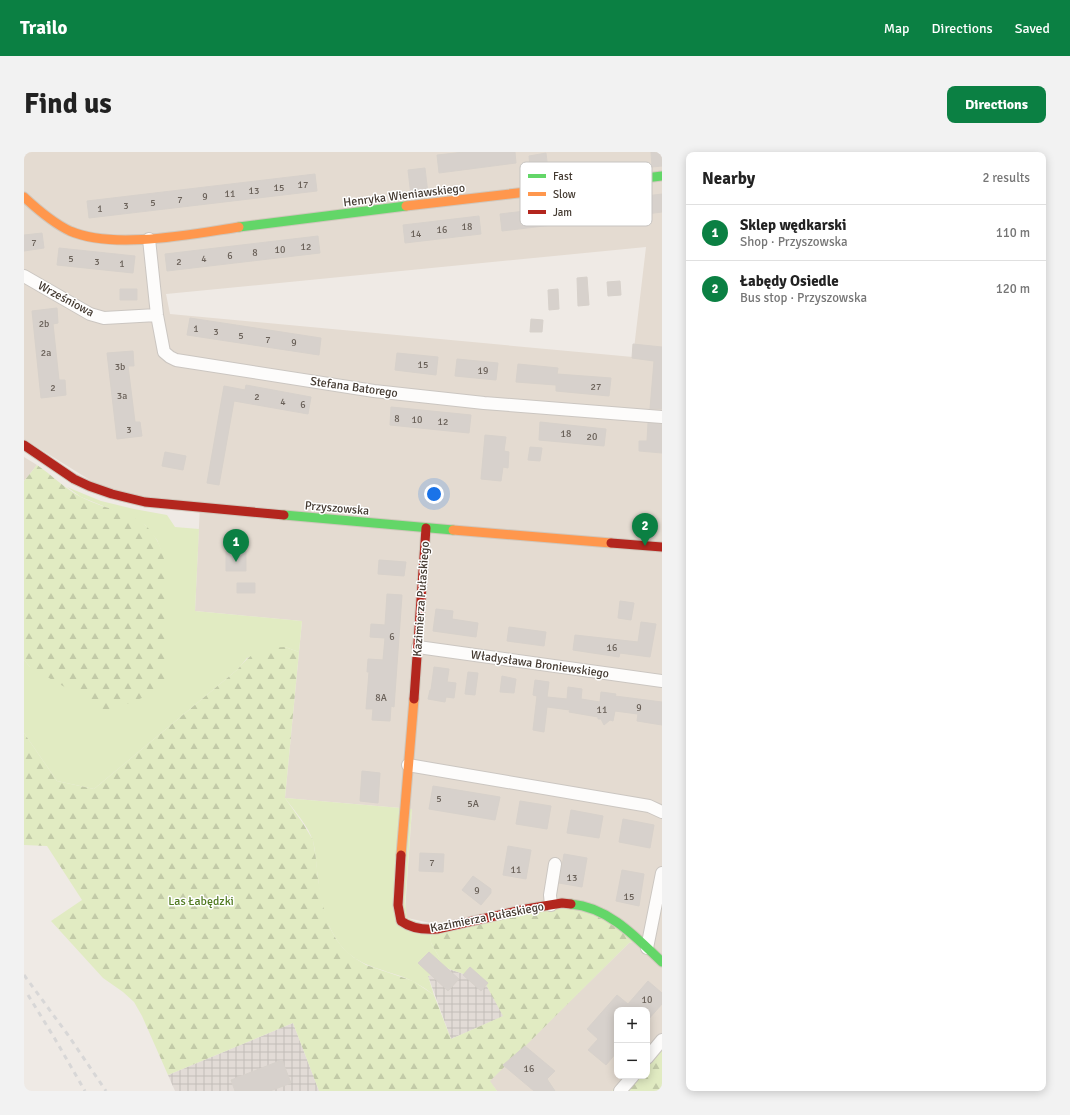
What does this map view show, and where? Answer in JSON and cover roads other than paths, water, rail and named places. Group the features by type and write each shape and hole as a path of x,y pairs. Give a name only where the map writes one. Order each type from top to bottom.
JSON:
{"street":[{"name":"Henryka Wieniawskiego","path":"652,177 662,176"},
{"name":"Henryka Wieniawskiego","path":"24,197 52,222 89,237 108,239 148,239 355,212 520,193"},
{"name":"Stefana Batorego","path":"148,239 157,315 164,352 176,360 374,391 484,403 662,417"},
{"name":"Wrześniowa","path":"24,276 90,314 104,318 157,315"},
{"name":"Przyszowska","path":"24,445 61,471 82,483 114,495 145,502 426,528 662,547"},
{"name":"Kazimierza Pułaskiego","path":"426,528 398,905 401,921 406,926 414,928 424,930 437,929 526,909 562,903 583,905 599,911 614,920 662,962"},
{"name":"Władysława Broniewskiego","path":"418,647 662,681"},
{"path":"408,765 648,806 662,812"},
{"path":"551,905 550,891 555,864"},
{"path":"647,948 662,873"},
{"path":"650,1054 662,1040"},
{"path":"620,1091 630,1079"}],"railway":[{"path":"24,975 68,1035 106,1091"},
{"path":"28,995 85,1091"}],"place":[{"name":"Łabędy Osiedle","path":"645,546"},
{"name":"Sklep wędkarski","path":"236,562"}],"park label":[{"name":"Las Łabędzki","path":"201,901"}]}
